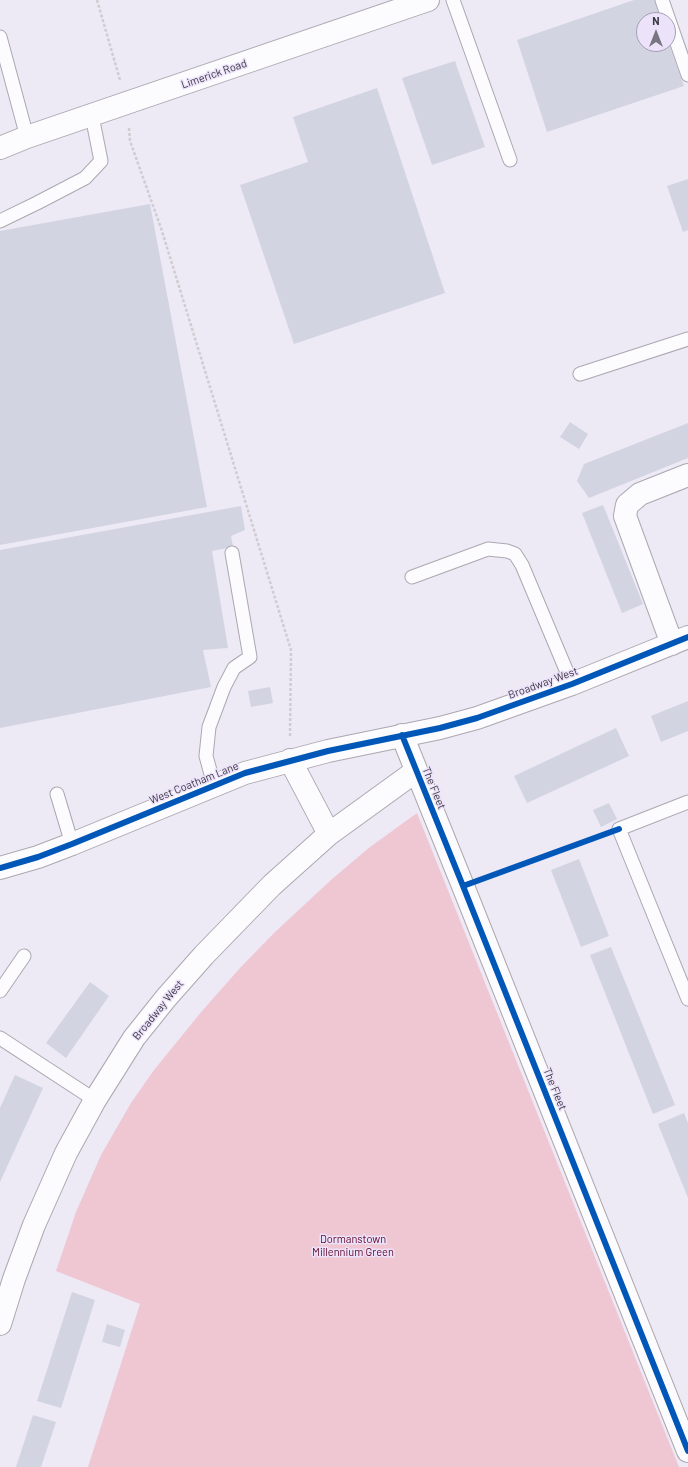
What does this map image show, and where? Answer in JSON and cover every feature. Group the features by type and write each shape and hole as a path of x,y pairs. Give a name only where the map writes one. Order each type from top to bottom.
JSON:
{"street":[{"name":"Limerick Road","path":"0,148 27,137 428,0"},
{"path":"680,640 625,516 627,505 640,494 688,475"},
{"name":"Broadway West","path":"402,735 440,728 477,718 572,684 680,640"},
{"name":"West Coatham Lane","path":"0,868 38,857 72,844 245,773 328,750 402,735"},
{"name":"The Fleet","path":"402,735 688,1451"},
{"path":"290,760 329,834"},
{"name":"Broadway West","path":"0,1324 14,1279 47,1194 66,1153 95,1100 134,1038 166,998 204,955 272,885 329,834 416,771"}],"lane":[{"path":"453,0 510,160"},
{"path":"662,0 688,75"},
{"path":"0,37 27,137"},
{"path":"0,221 85,178 101,161 92,116"},
{"path":"580,374 688,339"},
{"path":"412,577 488,549 507,551 515,554 522,565 572,684"},
{"path":"214,785 206,756 209,727 224,687 234,668 250,658 232,553"},
{"path":"57,794 72,844"},
{"path":"688,802 619,829 688,999"},
{"path":"0,991 24,956"},
{"path":"0,1038 95,1100"}],"path":[{"path":"97,0 127,104 130,141 161,228 291,650 290,760"}],"green space":[{"name":"Dormanstown Millennium Green","path":"417,813 679,1467 88,1467 140,1304 56,1271 76,1212 101,1155 131,1103 154,1070 202,1011 240,968 274,933 331,880 370,847"}],"building":[{"path":"634,0 655,0 659,12 636,12 636,52 672,52 684,86 547,132 517,40"},
{"path":"455,61 485,147 432,165 402,78"},
{"path":"377,88 445,293 294,344 240,185 308,162 293,117"},
{"path":"688,179 688,230 683,232 667,186"},
{"path":"150,204 207,507 0,545 0,231"},
{"path":"570,422 588,434 579,449 560,437"},
{"path":"688,423 688,458 589,498 577,481 584,464"},
{"path":"603,505 643,604 622,613 582,513"},
{"path":"241,506 245,530 231,536 233,547 212,551 228,648 203,650 211,687 0,728 0,550"},
{"path":"270,687 273,703 251,707 248,691"},
{"path":"688,701 688,731 661,742 651,716"},
{"path":"616,728 629,756 527,803 514,776"},
{"path":"609,803 617,819 601,827 593,810"},
{"path":"579,859 609,936 581,947 551,870"},
{"path":"611,947 675,1105 653,1114 590,955"},
{"path":"90,982 109,996 66,1058 46,1043"},
{"path":"15,1075 43,1088 0,1182 0,1108"},
{"path":"684,1113 688,1123 688,1198 658,1124"},
{"path":"72,1292 95,1300 61,1408 37,1401"},
{"path":"107,1324 125,1330 120,1347 102,1342"},
{"path":"33,1415 56,1422 41,1467 16,1467"}],"cycle path":[{"path":"0,868 38,857 72,844 245,773 328,751 440,728 477,718 572,684 688,637"},
{"path":"402,735 688,1451"},
{"path":"463,886 619,829"}]}
